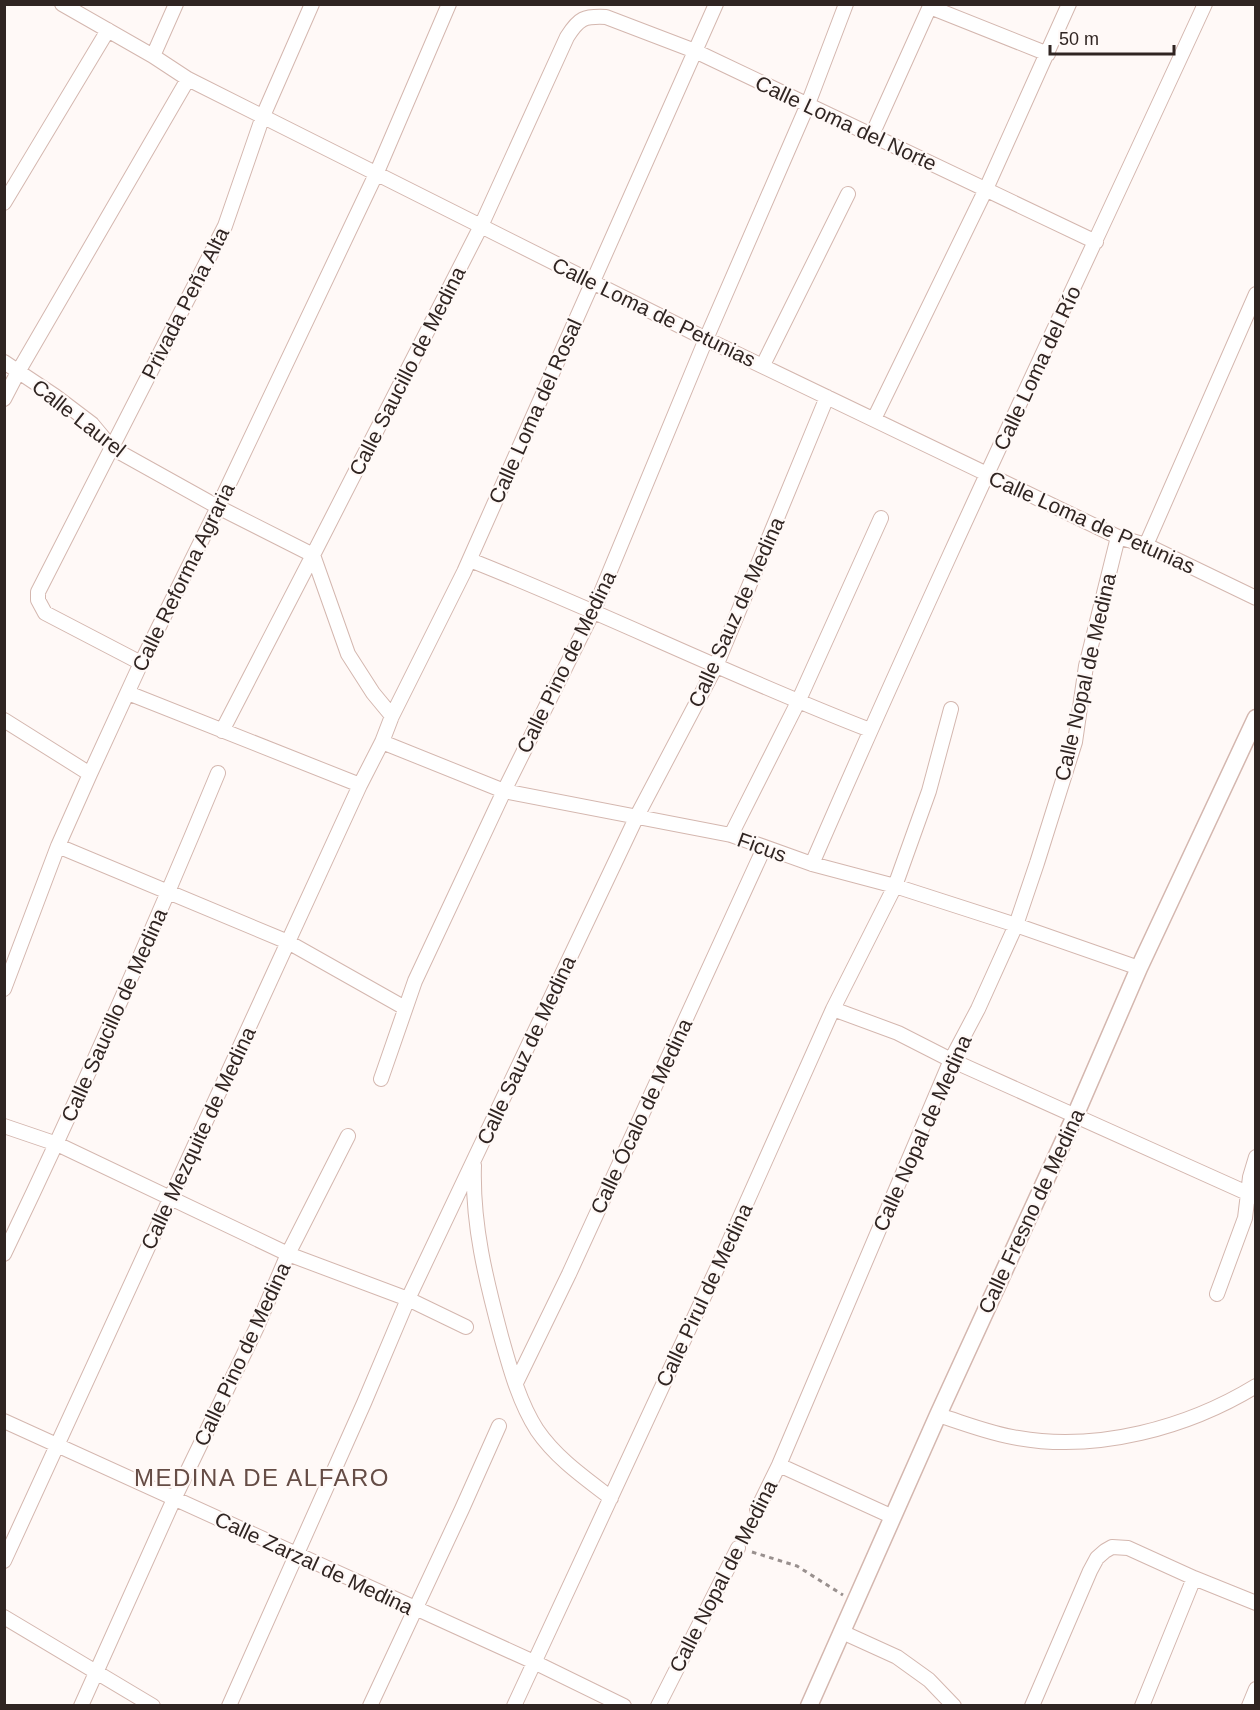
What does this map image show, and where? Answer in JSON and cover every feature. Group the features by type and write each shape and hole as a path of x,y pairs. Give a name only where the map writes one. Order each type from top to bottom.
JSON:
{"street":[{"name":"Calle Loma de Petunias","path":"62,4 153,56 188,79 706,339 1118,537 1146,545 1256,598"},
{"path":"153,56 176,4"},
{"name":"Privada Peña Alta","path":"141,663 45,613 38,600 38,592 225,226 263,116 312,4"},
{"name":"Calle Reforma Agraria","path":"4,988 58,846 90,774 376,172 449,4"},
{"name":"Calle Loma del Rosal","path":"392,716 470,560 716,4"},
{"name":"Calle Pino de Medina","path":"381,1079 415,981 504,791 593,612 706,339 808,104 846,4"},
{"path":"874,420 986,189 1069,4"},
{"name":"Calle Loma del Río","path":"812,864 870,730 987,474 1206,4"},
{"path":"872,135 930,6 1048,54"},
{"name":"Calle Loma del Norte","path":"592,16 606,17 695,51 1096,242"},
{"name":"Calle Saucillo de Medina","path":"222,731 481,226 567,37 576,23 592,16"},
{"path":"4,203 108,30"},
{"path":"4,399 188,79"},
{"path":"762,365 848,194"},
{"path":"1146,545 1256,294"},
{"name":"Calle Laurel","path":"4,362 92,424 112,448 218,507 314,555"},
{"name":"Calle Sauz de Medina","path":"230,1706 408,1299 637,816 716,666 827,397"},
{"path":"731,836 798,702 881,518"},
{"name":"Calle Nopal de Medina","path":"757,1510 779,1465 951,1060 978,1009 1016,925 1075,742 1086,666 1118,537"},
{"path":"314,555 348,654 373,693 392,716"},
{"path":"470,560 798,702 870,730"},
{"path":"128,693 360,785"},
{"name":"Calle Pirul de Medina","path":"514,1706 725,1251 833,1009 895,886 929,791 951,709"},
{"name":"Calle Mezquite de Medina","path":"4,1561 392,716"},
{"name":"Calle Fresno de Medina","path":"809,1706 938,1415 1075,1116 1139,968 1256,718"},
{"path":"4,720 90,774"},
{"name":"Ficus","path":"382,742 504,791 731,836 812,864 895,886 1016,925 1139,968"},
{"name":"Calle Saucillo de Medina","path":"4,1254 57,1144 169,892 218,773"},
{"path":"58,846 288,942 405,1008"},
{"name":"Calle Ócalo de Medina","path":"516,1383 574,1263 764,848"},
{"path":"833,1009 898,1033 951,1060 1251,1196"},
{"path":"4,1126 57,1144 288,1254 408,1299 466,1327"},
{"name":"Calle Pino de Medina","path":"81,1706 174,1499 256,1329 288,1254 348,1136"},
{"path":"1216,1294 1245,1218 1251,1196 1256,1157"},
{"path":"475,1159 476,1219 480,1252 495,1313 525,1409 549,1445 611,1498"},
{"path":"938,1415 1017,1438 1072,1443 1108,1439 1157,1428 1209,1410 1256,1386"},
{"name":"Calle Zarzal de Medina","path":"4,1421 58,1443 174,1499 534,1662 624,1706"},
{"path":"370,1706 499,1426"},
{"path":"779,1465 893,1517"},
{"path":"1032,1706 1090,1571 1097,1558 1112,1547 1128,1548 1256,1603"},
{"name":"Calle Nopal de Medina","path":"658,1706 738,1548"},
{"path":"1142,1706 1194,1578"},
{"path":"4,1617 98,1671 153,1706"},
{"path":"842,1632 897,1658 929,1680 954,1706"},
{"path":"1249,1706 1256,1689"}],"path":[{"name":"Calle Nopal de Medina","path":"738,1548 757,1510"},
{"path":"738,1548 797,1566 854,1603"}],"district":[{"name":"MEDINA DE ALFARO","path":"262,1477"}]}
